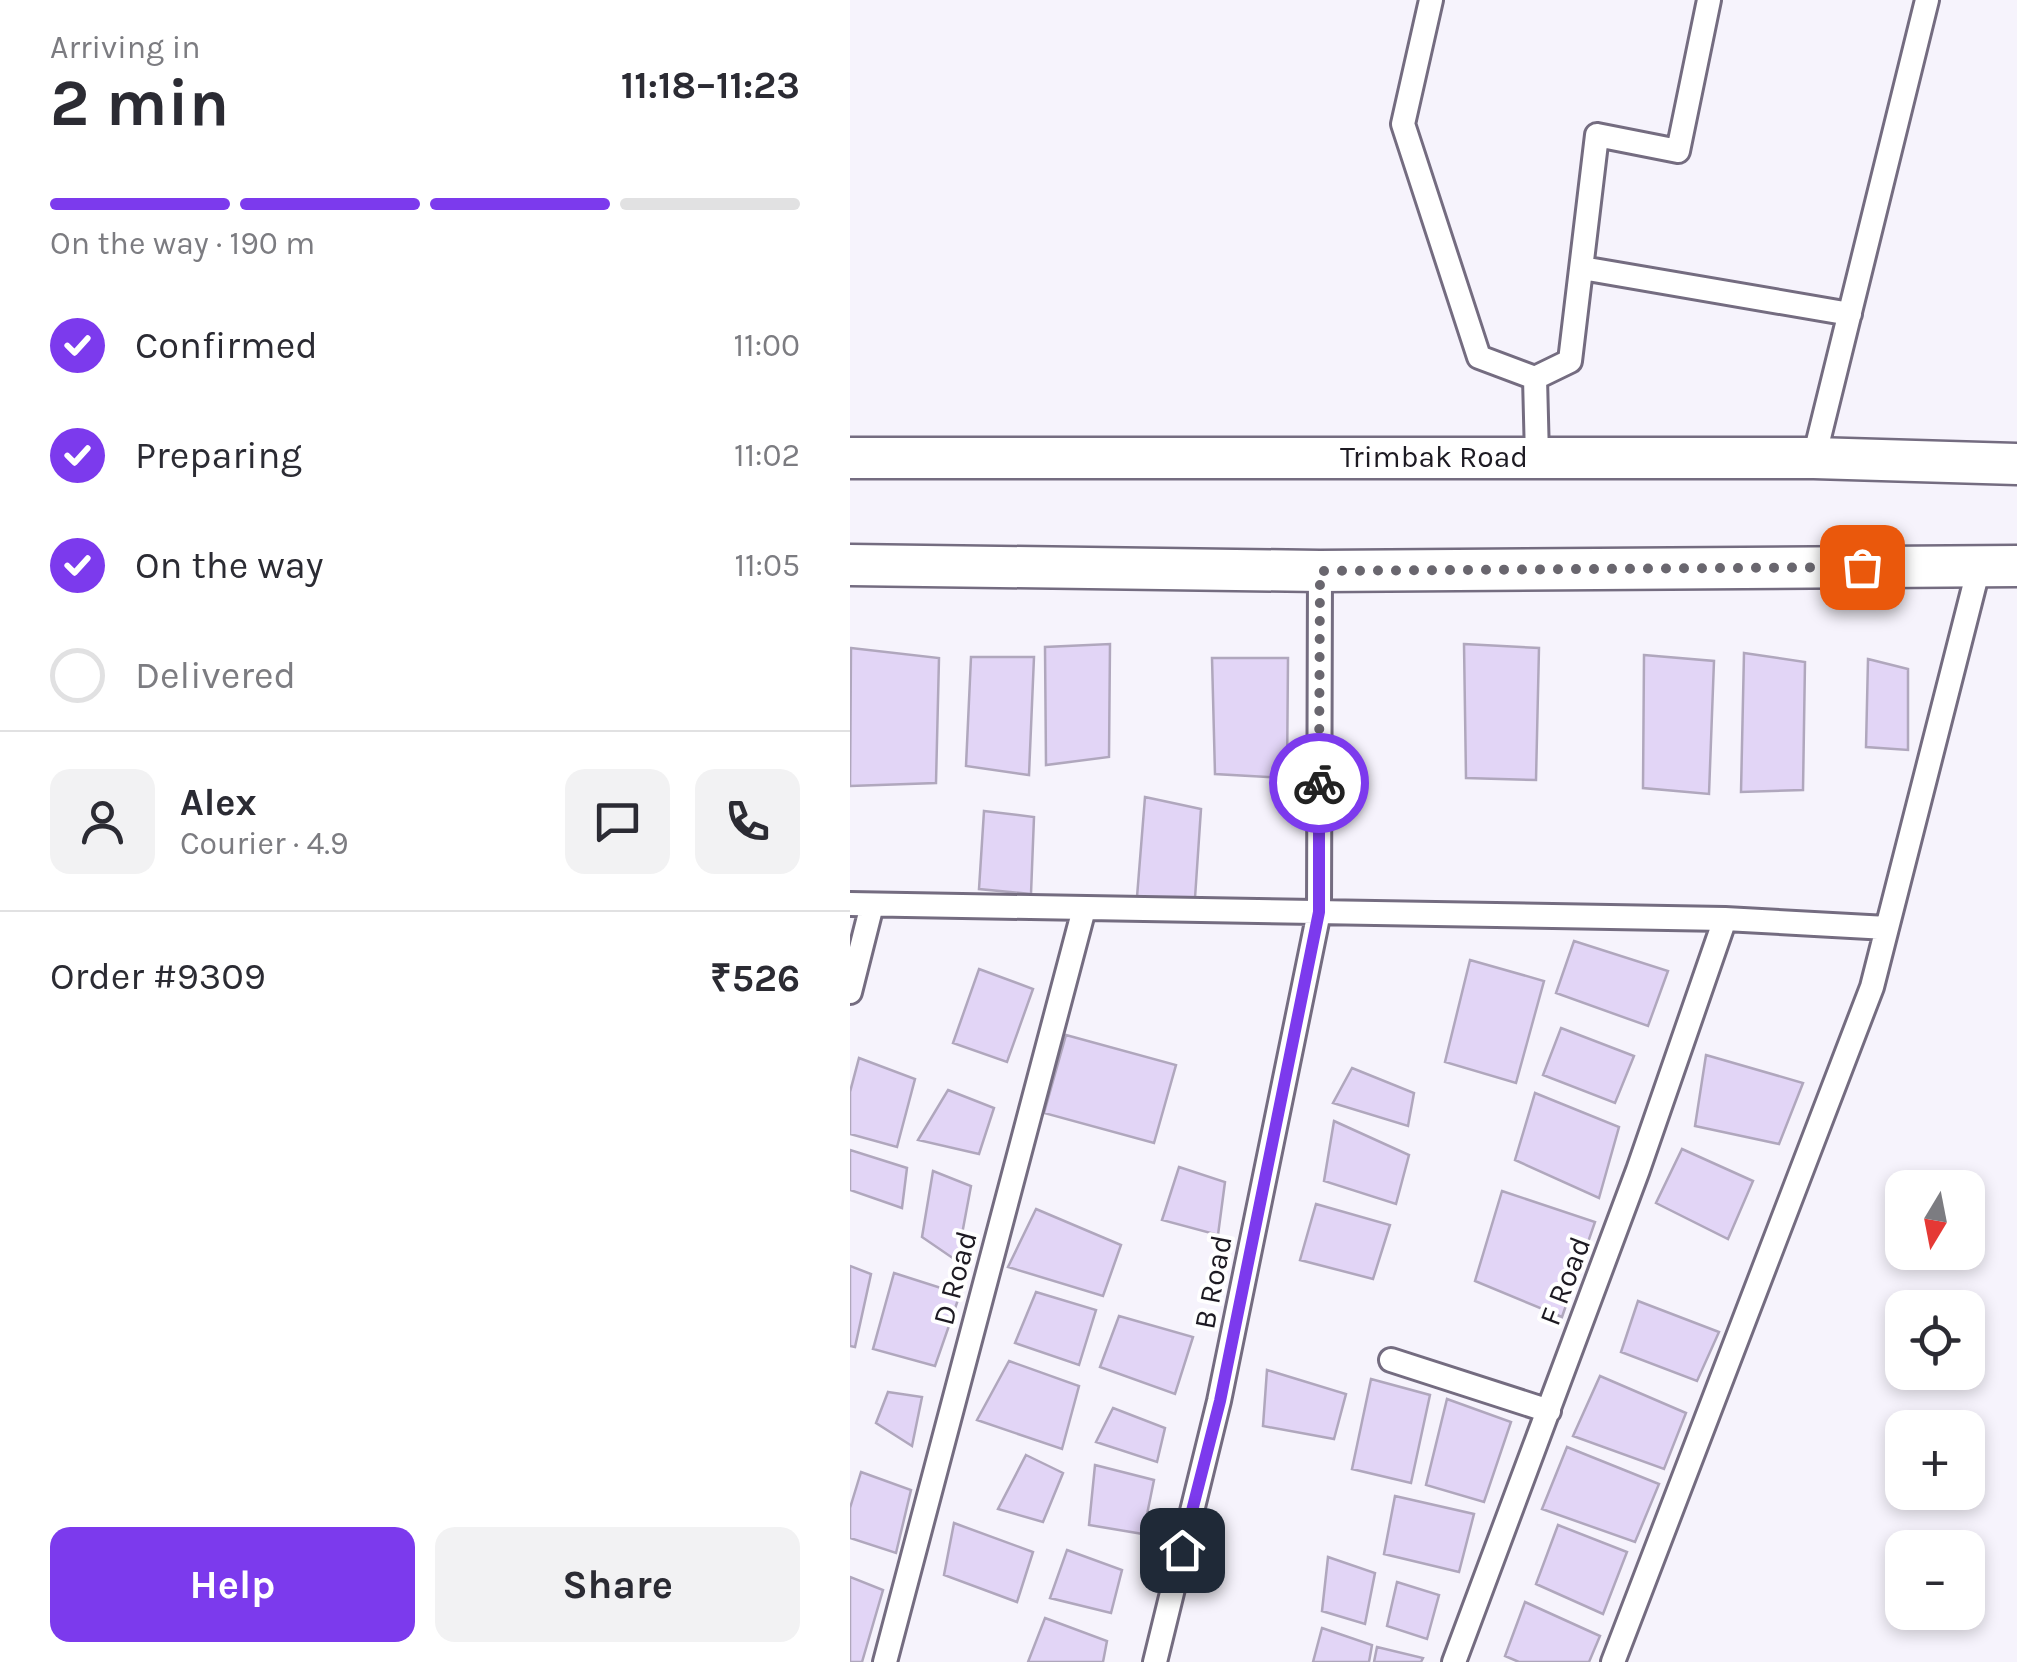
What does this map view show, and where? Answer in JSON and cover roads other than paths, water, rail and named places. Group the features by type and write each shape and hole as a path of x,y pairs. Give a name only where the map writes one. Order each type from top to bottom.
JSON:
{"highway":[{"name":"Trimbak Road","path":"850,458 1537,456 2017,464"},
{"path":"850,565 1320,571 1998,566"}],"street":[{"path":"1431,0 1403,124 1478,357 1535,378 1570,361 1597,135 1678,151 1710,0"},
{"path":"1814,458 1927,0"},
{"path":"1582,268 1850,314"},
{"path":"1535,378 1537,456"},
{"path":"1613,1662 1872,988 1886,928 1998,566"},
{"name":"B Road","path":"1155,1662 1220,1401 1319,912 1320,571"},
{"path":"850,992 861,904 1725,919 1886,928"},
{"name":"D Road","path":"885,1662 1084,909"},
{"name":"F Road","path":"1454,1662 1638,1170 1725,919"},
{"path":"1391,1360 1548,1411"}]}
